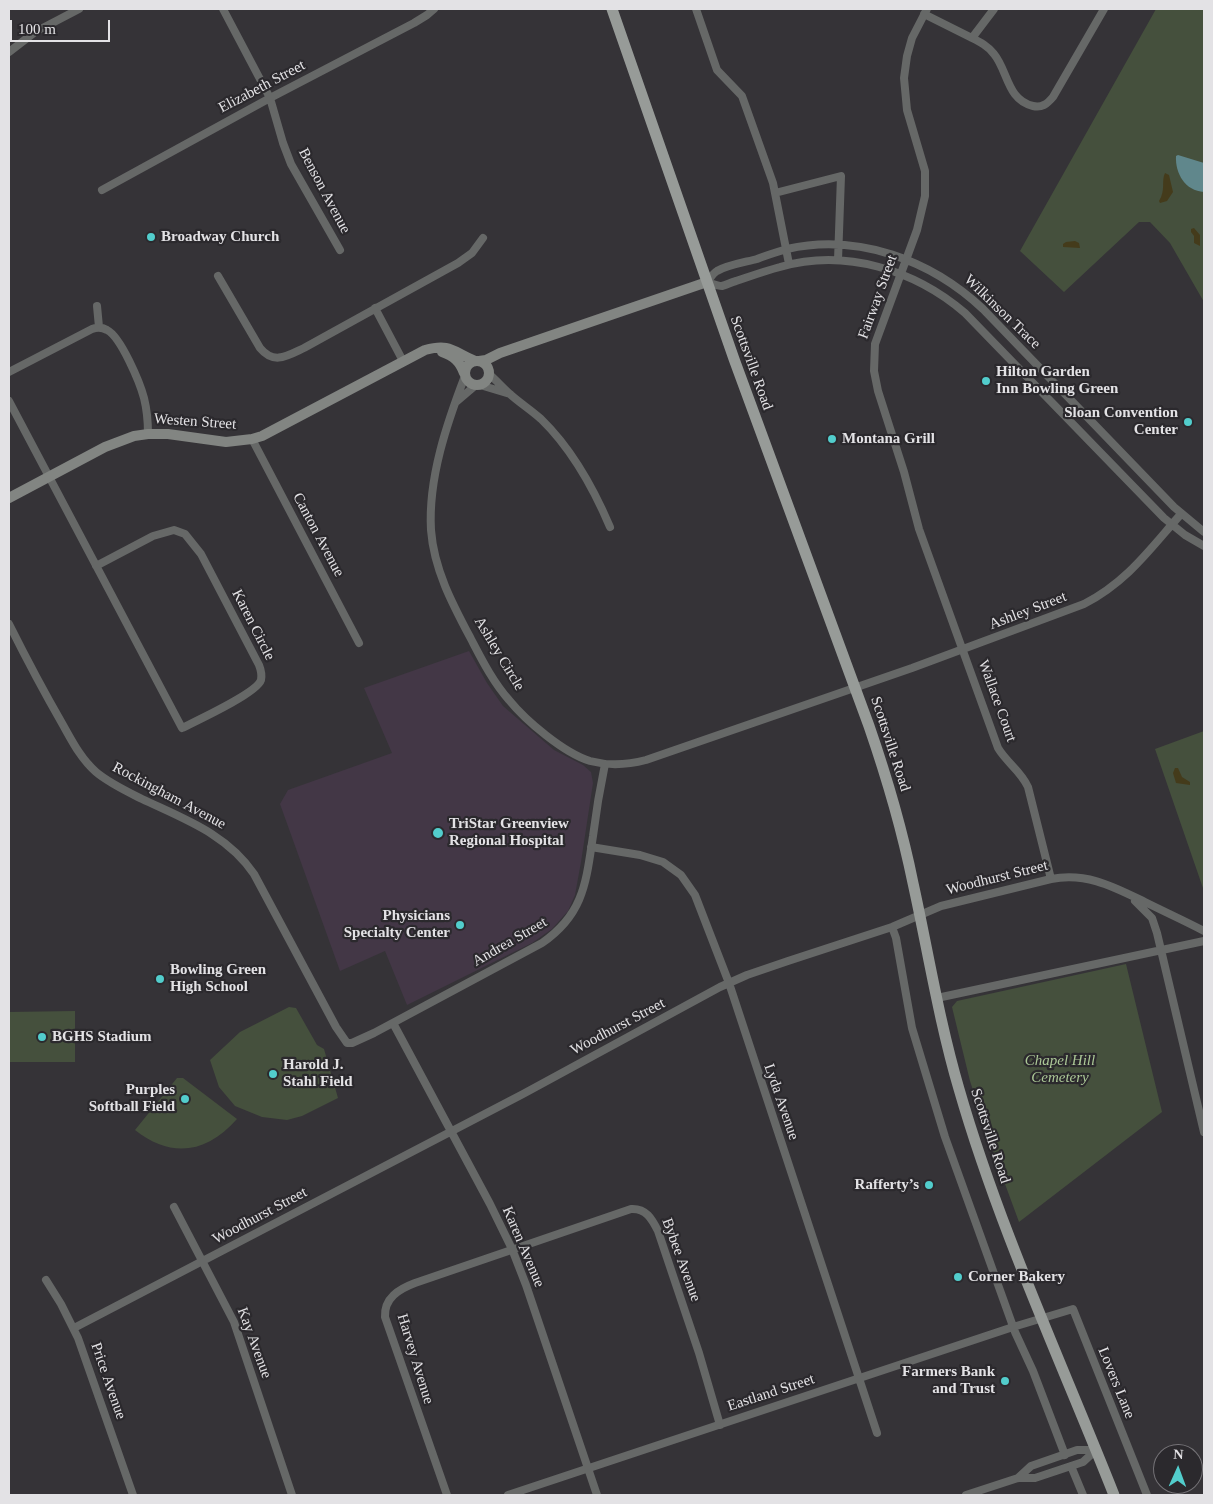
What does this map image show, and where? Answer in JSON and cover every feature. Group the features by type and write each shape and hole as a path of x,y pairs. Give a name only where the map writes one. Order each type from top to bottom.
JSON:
{"main road":[{"name":"Scottsville Road","path":"612,9 757,423 855,687 892,796 954,1070 973,1134 1042,1318 1114,1495"}],"street":[{"path":"9,52 35,32 79,9"},
{"name":"Benson Avenue","path":"223,9 270,98 291,164 340,250"},
{"name":"Elizabeth Street","path":"102,190 270,98 414,23 434,9"},
{"path":"696,9 717,70 742,96 773,183 789,264"},
{"path":"972,38 994,9"},
{"path":"925,12 982,44 995,54 1015,95 1029,105 1041,106 1047,104 1053,97 1104,9"},
{"name":"Fairway Street","path":"925,12 912,38 904,74 906,110 924,162 926,180 924,205 875,344 874,371 919,529 964,650"},
{"path":"775,193 841,176 838,260"},
{"path":"218,276 260,348 266,355 272,358 281,358 288,356 458,263 472,253 483,238"},
{"name":"Wilkinson Trace","path":"1204,532 1181,514 974,301 945,278 906,259 874,250 838,245 786,249 717,271 707,282 722,286 789,264 816,260 838,260 868,264 901,274 935,291 966,313 1130,485 1172,525 1204,546"},
{"path":"465,375 468,364 486,360 707,282"},
{"path":"97,306 99,327"},
{"path":"375,308 403,361"},
{"path":"9,372 79,335 99,327 107,330 116,338 136,377 145,405 148,434"},
{"name":"Westen Street","path":"9,498 124,438 148,434 168,434 226,442 252,439 290,422 403,361 439,346 447,347 477,361"},
{"path":"432,349 452,356 462,367 469,382 510,394"},
{"path":"456,402 486,381 489,373 510,350"},
{"path":"477,361 487,366 489,373 510,394 541,419 567,448 598,498 610,527"},
{"name":"Ashley Circle","path":"465,375 444,441 431,501 433,543 437,565 443,582 479,654 496,682 509,700 533,723 573,754 590,761 605,764 626,764 646,760 855,687"},
{"path":"9,401 49,476"},
{"name":"Canton Avenue","path":"252,439 359,643"},
{"name":"Karen Circle","path":"49,476 96,566 182,728 252,691 261,681 262,674 259,665 201,554 185,534 178,530 153,536 96,566"},
{"name":"Ashley Street","path":"855,687 964,650 1068,610 1106,592 1137,566 1181,514"},
{"name":"Rockingham Avenue","path":"9,624 57,714 89,766 113,784 216,836 233,848 248,865 347,1043"},
{"name":"Wallace Court","path":"964,650 998,748 1024,778 1050,879"},
{"name":"Andrea Street","path":"347,1043 358,1041 393,1023 542,942 557,931 569,918 579,901 586,877 605,764"},
{"name":"Lyda Avenue","path":"591,847 648,857 663,862 681,875 691,887 700,904 877,1433"},
{"name":"Woodhurst Street","path":"74,1328 203,1262 728,983 892,927 941,906 1050,879 1067,876 1084,877 1100,881 1204,931"},
{"path":"1126,893 1143,907 1152,918 1162,950 1204,1132"},
{"path":"892,927 896,938 912,1028 944,1137 1014,1327 1033,1370 1065,1455"},
{"path":"937,998 1204,941"},
{"name":"Karen Avenue","path":"393,1023 512,1249 529,1294 596,1495"},
{"name":"Kay Avenue","path":"174,1207 237,1332 292,1495"},
{"name":"Bybee Avenue","path":"512,1249 631,1209 640,1210 650,1216 658,1231 674,1277 720,1424"},
{"name":"Harvey Avenue","path":"446,1495 385,1317 386,1306 395,1294 406,1286 512,1249"},
{"name":"Price Avenue","path":"46,1280 74,1328 133,1495"},
{"name":"Lovers Lane","path":"1042,1318 1073,1309 1147,1495"},
{"name":"Eastland Street","path":"508,1495 1042,1318"},
{"path":"1018,1478 1031,1466 1077,1450 1096,1450"},
{"path":"966,1495 1018,1478 1035,1478 1071,1466 1082,1462 1096,1450"},
{"path":"1071,1466 1083,1495"}],"shaded area":[{"name":"TriStar Greenview Regional Hospital","path":"469,651 487,683 503,706 554,750 583,765 591,772 593,783 581,862 575,895 568,911 552,929 532,943 407,1005 385,951 340,971 280,804 288,790 392,753 364,688"}],"green space":[{"path":"1156,9 1204,9 1204,302 1170,243 1150,222 1139,222 1064,292 1020,251"},
{"path":"1204,731 1204,891 1155,749"},
{"name":"Chapel Hill Cemetery","path":"1126,964 1162,1112 1019,1222 970,1081 952,1007 957,1001"},
{"name":"Harold J. Stahl Field","path":"289,1007 296,1008 317,1045 324,1049 338,1098 302,1116 287,1120 262,1117 235,1106 219,1087 210,1060 240,1032"},
{"name":"BGHS Stadium","path":"75,1011 75,1062 9,1062 9,1012"},
{"name":"Purples Softball Field","path":"177,1078 183,1078 237,1119 214,1139 189,1148 162,1145 135,1130"}],"sand":[{"path":"1165,173 1169,175 1173,192 1167,201 1160,203 1159,201"},
{"path":"1194,228 1200,235 1200,246 1194,243 1191,229"},
{"path":"1075,241 1079,243 1080,248 1063,247 1063,244 1066,242"},
{"path":"1175,768 1178,768 1182,777 1190,782 1190,785 1176,783 1173,773"}],"water":[{"path":"1176,156 1204,163 1204,192 1191,188 1182,180 1177,169"}],"place":[{"name":"Broadway Church","path":"151,237"},
{"name":"Hilton Garden Inn Bowling Green","path":"986,381"},
{"name":"Sloan Convention Center","path":"1188,422"},
{"name":"Montana Grill","path":"832,439"},
{"name":"TriStar Greenview Regional Hospital","path":"438,833"},
{"name":"Physicians Specialty Center","path":"460,925"},
{"name":"Bowling Green High School","path":"160,979"},
{"name":"BGHS Stadium","path":"42,1037"},
{"name":"Harold J. Stahl Field","path":"273,1074"},
{"name":"Purples Softball Field","path":"185,1099"},
{"name":"Rafferty’s","path":"929,1185"},
{"name":"Corner Bakery","path":"958,1277"},
{"name":"Farmers Bank and Trust","path":"1005,1381"}]}
